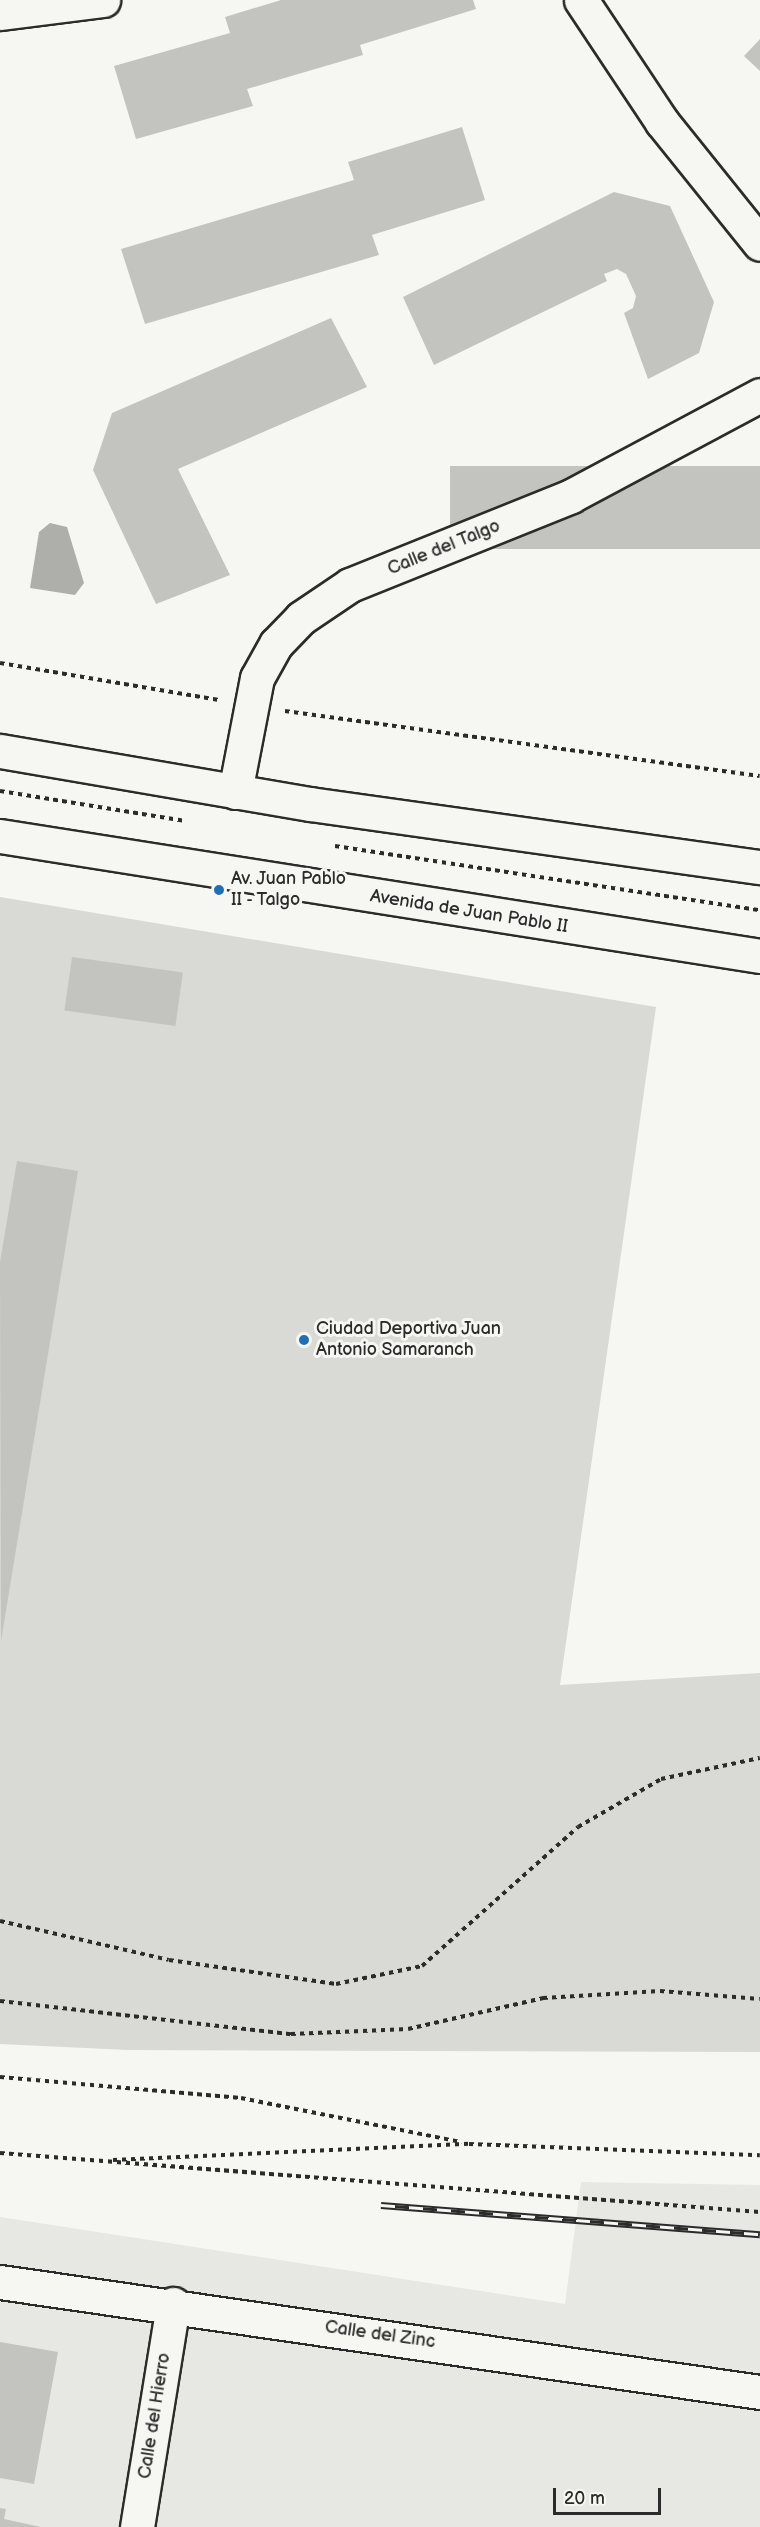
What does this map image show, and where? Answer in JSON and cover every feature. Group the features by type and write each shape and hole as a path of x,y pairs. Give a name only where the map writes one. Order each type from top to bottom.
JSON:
{"street":[{"path":"0,13 103,0"},
{"path":"581,0 662,122 760,244"},
{"name":"Calle del Talgo","path":"235,792 257,678 276,644 302,618 350,585 572,496 760,395"},
{"path":"0,751 235,792 760,867"},
{"name":"Avenida de Juan Pablo II","path":"0,836 760,956"},
{"name":"Calle del Zinc","path":"0,2282 173,2304 760,2392"},
{"name":"Calle del Hierro","path":"137,2527 173,2304"}],"path":[{"path":"0,663 251,705 760,776"},
{"path":"0,791 189,822"},
{"path":"326,844 760,910"},
{"path":"0,1921 169,1960 336,1984 422,1965 578,1827 661,1779 760,1758"},
{"path":"0,2001 291,2034 408,2029 543,1998 660,1991 760,2000"},
{"path":"0,2078 241,2098 469,2144"},
{"path":"95,2160 469,2144 760,2155"},
{"path":"0,2153 760,2212"}],"shaded area":[{"path":"50,523 67,527 84,583 75,595 30,588 39,532"},
{"name":"Ciudad Deportiva Juan Antonio Samaranch","path":"0,897 656,1007 560,1685 760,1673 760,2052 128,2050 0,2044"},
{"path":"581,2182 760,2185 760,2527 0,2527 0,2217 565,2304"}],"building":[{"path":"281,0 473,0 476,9 360,45 363,55 247,89 253,106 136,139 114,66 230,33 225,17"},
{"path":"760,39 760,71 744,56"},
{"path":"462,127 485,200 372,235 379,255 145,324 121,249 354,180 348,162"},
{"path":"614,192 670,206 714,302 699,353 648,379 624,313 633,308 636,296 626,274 617,269 604,274 607,281 434,365 403,297"},
{"path":"331,318 367,387 178,469 230,575 156,604 93,470 112,413"},
{"path":"450,466 760,466 760,549 450,549"},
{"path":"72,957 183,973 175,1026 64,1010"},
{"path":"17,1161 78,1171 1,1641 0,1262"},
{"path":"0,2342 58,2352 34,2484 0,2478"},
{"path":"0,2508 6,2509 4,2519 41,2527 0,2527"}],"railway":[{"path":"381,2205 760,2234"}],"place":[{"name":"Av. Juan Pablo II - Talgo","path":"219,890"},
{"name":"Ciudad Deportiva Juan Antonio Samaranch","path":"304,1340"}]}
